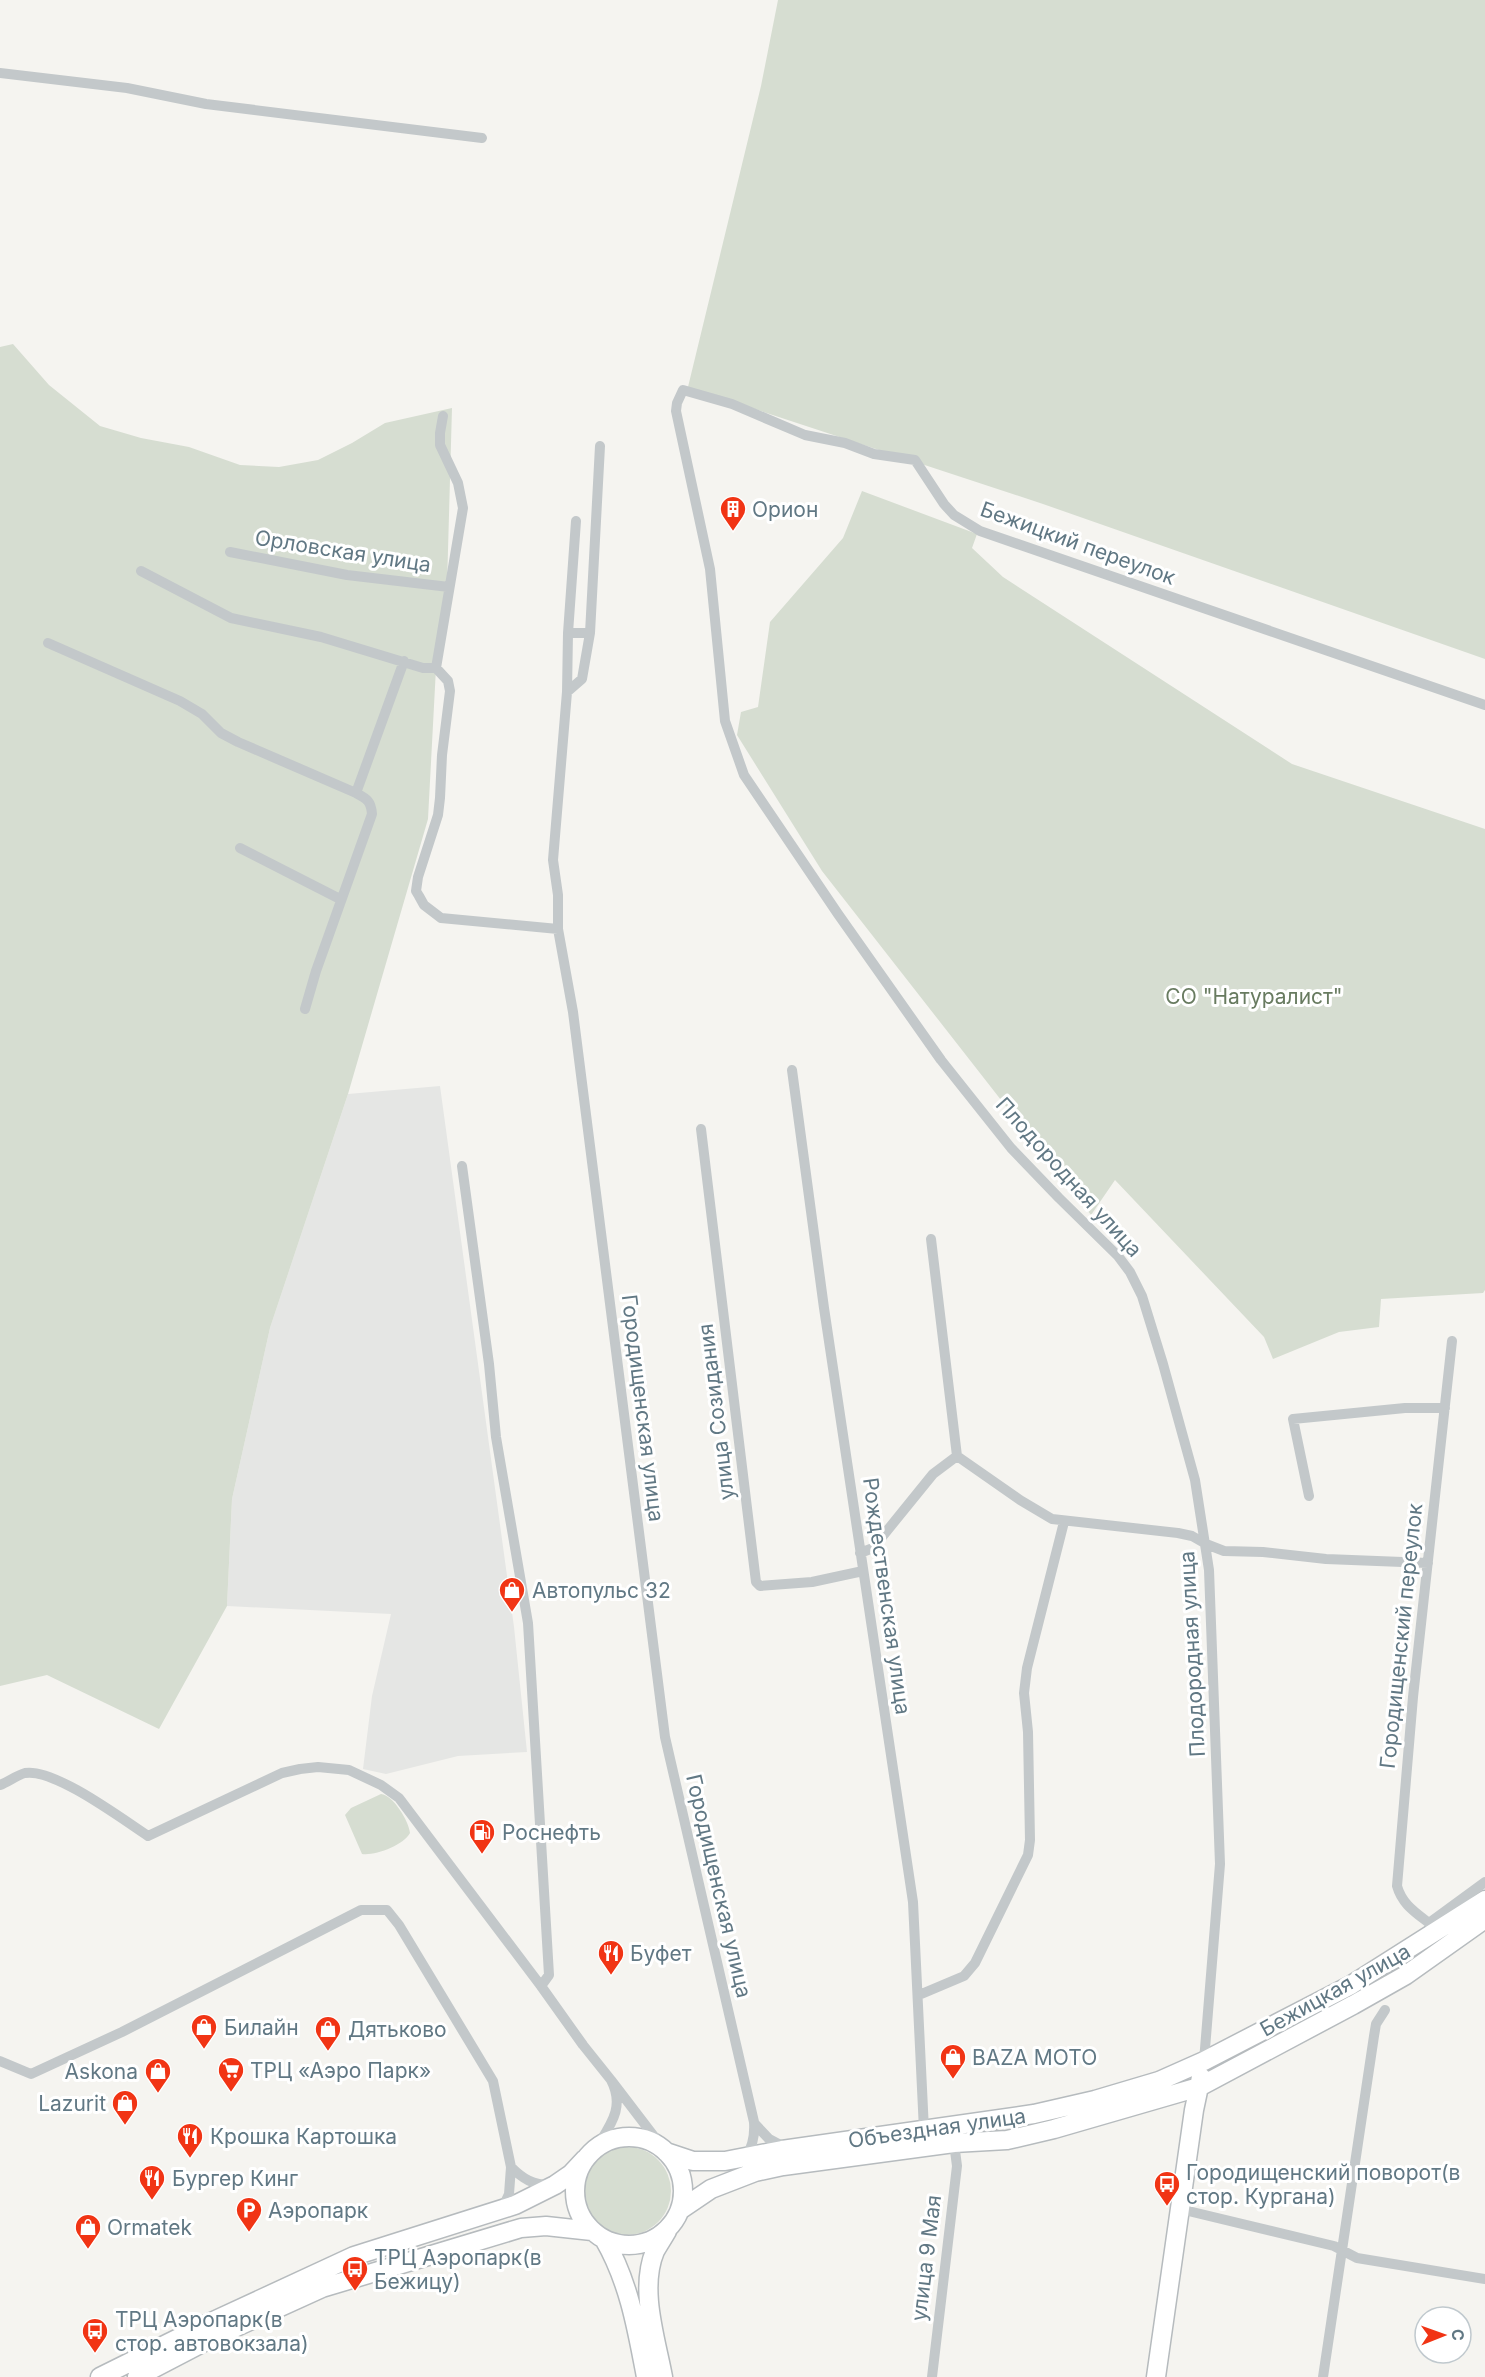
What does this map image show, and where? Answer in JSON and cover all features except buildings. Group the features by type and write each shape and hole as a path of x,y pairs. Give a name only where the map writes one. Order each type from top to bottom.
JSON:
{"main road":[{"name":"Бежицкая улица","path":"1204,2061 1351,1985 1485,1900"},
{"name":"Бежицкая улица","path":"1199,2087 1406,1975 1485,1919"},
{"path":"1156,2377 1204,2061"},
{"name":"Объездная улица","path":"666,2152 693,2161 710,2162 1034,2114 1095,2100 1159,2081 1204,2061"},
{"name":"Объездная улица","path":"680,2210 711,2189 755,2172 783,2166 954,2144 1007,2140 1054,2129 1199,2087"},
{"path":"100,2377 207,2324 354,2256 502,2209 555,2185 571,2174 591,2153 614,2139 632,2137 650,2141 666,2152 676,2164 682,2178 683,2194 680,2210 655,2252 649,2275 650,2304 663,2377"},
{"path":"591,2153 578,2173 575,2189 576,2204 582,2219 598,2235 623,2278 633,2309 646,2377"},
{"path":"137,2377 210,2339 322,2288 521,2228 546,2226 598,2235 621,2245 639,2244 656,2238 670,2226"}],"street":[{"path":"0,73 127,88 206,104 482,138"},
{"name":"Бежицкий переулок","path":"683,390 732,404 805,435 845,443 874,454 915,459 944,504 954,515 980,531 1485,705"},
{"name":"Плодородная улица","path":"683,390 676,411 710,569 725,721 744,775 857,942 941,1060 1011,1148 1118,1256 1130,1272 1142,1296 1185,1439 1206,1544 1211,1611 1220,1864 1204,2061"},
{"path":"436,668 463,508 458,483 440,445 443,416"},
{"path":"567,692 582,679 590,633 600,446"},
{"name":"Городищенская улица","path":"576,521 568,633 567,692 553,860 558,895 558,929 573,1012 665,1737 754,2122"},
{"name":"Орловская улица","path":"230,552 347,574 449,587"},
{"path":"141,571 231,618 321,637 423,668 436,668 448,681 450,691 438,815 418,877 416,891 424,906 441,918 558,929"},
{"path":"568,633 590,633"},
{"path":"48,643 180,701 202,714 221,733 356,793 372,804 372,814 340,899 305,1009"},
{"path":"356,793 404,661"},
{"path":"240,848 340,899"},
{"name":"Рождественская улица","path":"792,1070 824,1308 913,1902 924,2130"},
{"name":"улица Созидания","path":"700,1129 756,1582 760,1586 782,1585 863,1571"},
{"path":"462,1166 489,1364 496,1437 528,1623 549,1975 541,1986"},
{"path":"931,1239 957,1456 1020,1500 1052,1519 1178,1533 1192,1536 1224,1551 1263,1552 1326,1559 1428,1563"},
{"name":"Городищенский переулок","path":"1452,1341 1397,1877 1400,1897 1409,1908 1429,1923 1485,1882"},
{"path":"1309,1496 1293,1419 1405,1408 1445,1408"},
{"path":"860,1553 873,1548 933,1474 957,1456"},
{"path":"919,1995 964,1976 975,1963 1028,1855 1030,1840 1028,1732 1024,1693 1027,1668 1064,1521"},
{"path":"0,1785 25,1773 46,1774 148,1836 282,1773 318,1767 349,1770 381,1785 399,1798 583,2045 666,2152"},
{"path":"0,2061 31,2074 122,2032 361,1911 387,1910 399,1924 493,2081 511,2167 509,2194 502,2209"},
{"path":"1323,2377 1376,2024 1385,2010"},
{"path":"591,2153 616,2111 618,2099 611,2080"},
{"path":"754,2122 769,2139 790,2149"},
{"path":"746,2157 752,2149 754,2122"},
{"name":"улица 9 Мая","path":"932,2377 957,2166 954,2144"},
{"path":"511,2167 522,2178 533,2183 555,2185"},
{"path":"1180,2209 1326,2244 1357,2258 1485,2279"}],"shaded area":[{"path":"440,1086 514,1627 527,1752 458,1756 386,1774 363,1769 372,1696 391,1614 227,1606 232,1499 270,1328 348,1094"}],"green space":[{"path":"778,0 1485,0 1485,659 1043,504 688,387 761,86"},
{"path":"13,344 49,385 100,426 141,438 189,447 240,465 279,467 318,460 385,423 452,408 447,586 436,668 428,819 348,1094 270,1328 232,1499 227,1606 159,1729 47,1675 0,1686 0,347"},
{"name":"СО \"Натуралист\"","path":"862,491 977,534 972,548 1003,577 1292,764 1485,829 1485,1290 1483,1293 1381,1299 1379,1327 1339,1332 1273,1359 1264,1337 1115,1180 1091,1215 822,871 737,735 741,712 758,707 770,622 843,538"},
{"path":"381,1794 386,1795 400,1809 410,1833 402,1842 389,1849 362,1854 345,1815 351,1808"},
{"path":"627,2147 644,2151 658,2160 667,2174 671,2191 667,2208 658,2222 644,2231 627,2235 610,2231 596,2222 587,2208 583,2191 587,2174 596,2160 610,2151"}],"place":[{"name":"Орион","path":"733,532"},
{"name":"Автопульс 32","path":"512,1613"},
{"name":"Роснефть","path":"482,1855"},
{"name":"Буфет","path":"611,1976"},
{"name":"Билайн","path":"204,2050"},
{"name":"Дятьково","path":"328,2052"},
{"name":"BAZA MOTO","path":"953,2080"},
{"name":"ТРЦ «Аэро Парк»","path":"231,2093"},
{"name":"Askona","path":"158,2094"},
{"name":"Lazurit","path":"125,2126"},
{"name":"Крошка Картошка","path":"190,2159"},
{"name":"Бургер Кинг","path":"152,2201"},
{"name":"Городищенский поворот(в стор. Кургана)","path":"1167,2207"},
{"name":"Аэропарк","path":"249,2233"},
{"name":"Ormatek","path":"88,2250"},
{"name":"ТРЦ Аэропарк(в Бежицу)","path":"355,2292"},
{"name":"ТРЦ Аэропарк(в стор. автовокзала)","path":"95,2354"}]}
